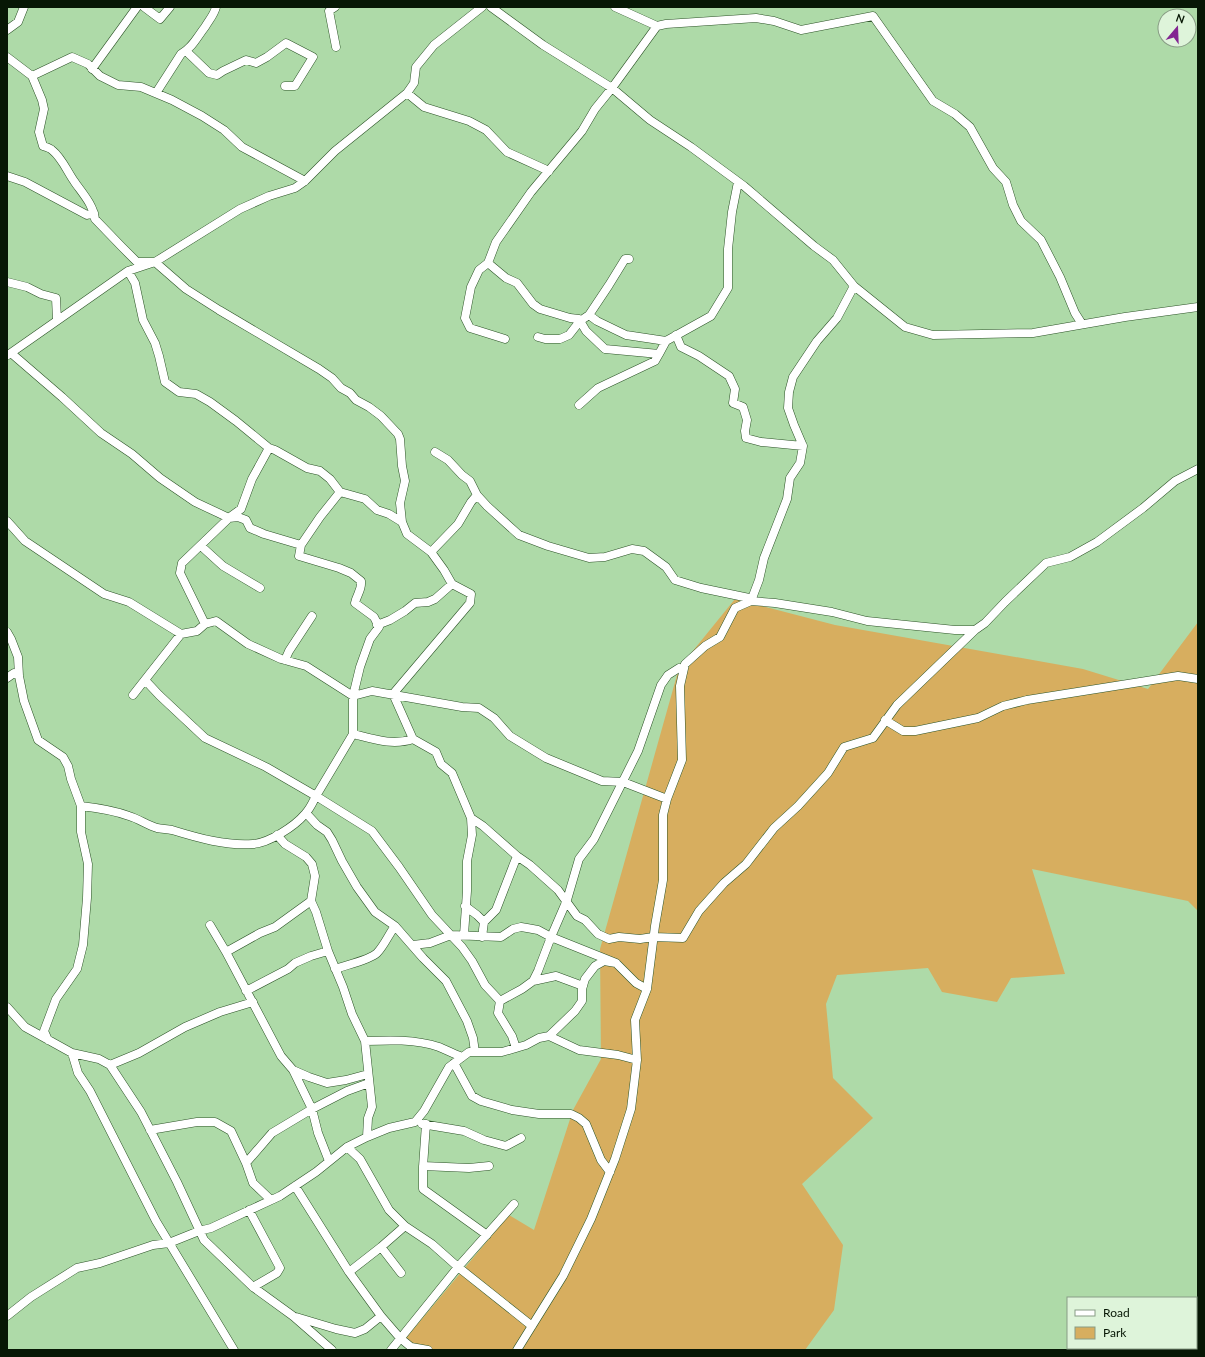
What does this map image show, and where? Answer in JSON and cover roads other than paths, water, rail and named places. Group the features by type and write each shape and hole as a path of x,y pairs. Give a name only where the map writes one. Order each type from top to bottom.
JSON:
{"street":[{"path":"7,30 18,22 24,7"},
{"path":"92,69 137,7"},
{"path":"144,7 160,19 170,7"},
{"path":"156,93 181,54 196,41 214,13 216,7"},
{"path":"335,7 329,11 336,47"},
{"path":"301,545 264,534 250,528 246,520 238,517 230,518 195,502 160,478 132,454 101,433 62,397 9,354 128,271 155,262 240,209 269,196 295,188 305,181 335,151 407,93 414,83 416,67 434,45 482,7"},
{"path":"491,7 543,45 612,88 650,120 691,147 744,186 833,260 854,286 905,327 933,335 1033,333 1125,316 1198,307"},
{"path":"615,7 657,26 666,24 756,18 774,21 801,30 873,16 934,101 955,114 970,127 994,168 1006,182 1013,205 1021,221 1041,240 1060,277 1075,313 1082,324"},
{"path":"505,339 470,328 465,318 471,288 478,270 488,263 496,242 531,192 582,131 595,109 657,26"},
{"path":"186,51 209,73 217,75 222,71 246,60 256,62 286,43 313,57 295,86 285,86"},
{"path":"7,57 32,76 42,100 44,108 39,132 43,146 52,150 63,162 74,182 86,197 94,213 95,219 122,247 138,262 155,262 186,289 319,369 332,378 341,388 350,393 356,400 381,416 398,434 405,481 400,502 402,522 407,534 431,552 452,584 471,594 470,603 393,694"},
{"path":"32,76 72,57 88,64 100,76 118,84 141,86 202,116 224,130 242,147 305,181"},
{"path":"407,93 424,107 469,121 486,130 507,152 549,171"},
{"path":"7,176 25,182 87,215 94,213"},
{"path":"579,405 598,388 655,361 666,341 710,316 728,288 728,249 732,212 738,182"},
{"path":"538,337 545,339 560,339 569,335 580,321 589,314 609,285 624,258 629,259"},
{"path":"488,263 506,278 516,282 533,304 540,309 570,318 579,319 586,332 605,350 659,354"},
{"path":"128,271 135,283 143,320 160,356 166,382 179,392 196,394 210,402 269,448 307,468 320,471 330,479 340,492 364,499 377,510 402,522"},
{"path":"7,282 27,287 41,294 56,298 57,320"},
{"path":"751,601 759,580 764,558 787,499 790,478 800,463 803,446 788,408 789,392 793,377 817,341 837,318 854,286"},
{"path":"589,314 597,321 626,335 666,341"},
{"path":"676,335 681,347 699,356 729,376 735,388 733,403 743,407 747,420 745,431 746,438 762,442 803,446"},
{"path":"205,624 180,573 182,563 241,509 252,479 269,448"},
{"path":"435,452 448,460 470,481 477,495 487,506 520,535 548,546 589,558 605,557 632,548 644,551 666,567 676,580 701,588 749,598 751,601"},
{"path":"471,818 483,826 558,890 567,900 577,916 584,920 598,934 609,939 619,937 640,939 653,937 683,938 699,911 724,883 746,864 774,828 798,806 828,773 844,747 873,738 885,720 916,686 974,630 985,623 1046,563 1070,557 1097,542 1143,508 1175,481 1198,469"},
{"path":"81,806 106,808 158,828 232,844 255,844 277,835 296,824 306,813 353,734 353,696 360,667 370,638 379,627 374,617 355,603 362,588 361,581 351,573 339,568 299,556 301,545 320,517 340,492"},
{"path":"431,552 458,524 477,495"},
{"path":"7,521 25,541 104,594 129,602 181,634"},
{"path":"201,546 223,566 260,588"},
{"path":"378,625 390,620 415,603 428,602 435,599 452,584"},
{"path":"517,1350 563,1276 591,1219 615,1159 631,1108 637,1060 635,1020 647,989 653,937 664,880 663,815 667,799 682,760 680,686 685,664 705,646 720,637 735,608 751,601 775,603 832,612 867,621 955,630 974,630"},
{"path":"285,660 289,651 312,616"},
{"path":"133,695 181,634 197,631 205,624 216,621 248,644 285,660 306,666 353,696 372,691 462,707 479,708 494,718 510,736 546,758 602,781 623,782 667,799"},
{"path":"7,632 12,639 18,657 19,676 24,701 38,740 63,757 68,766 81,806 81,832 88,873 83,945 77,969 56,999 49,1016 44,1031 48,1040"},
{"path":"500,1001 522,990 533,981 567,900 579,859 594,838 638,751 661,685 668,675 679,668"},
{"path":"7,678 14,673 19,676"},
{"path":"885,720 903,731 915,731 978,718 1002,706 1027,700 1178,676 1198,679"},
{"path":"145,680 168,704 205,738 266,767 316,796 372,832 399,867 432,915 462,947 472,961 485,985 500,1001"},
{"path":"393,694 413,739 436,752 441,764 452,773 471,818 472,835 467,861 467,891 464,935"},
{"path":"353,734 378,741 392,742 413,739"},
{"path":"306,813 317,825 327,832 342,861 375,912 395,926 423,958 446,981 467,1021 473,1038 475,1052"},
{"path":"277,835 285,844 306,858 312,864 315,876 311,901 352,1014 365,1041 372,1107 368,1118 367,1137"},
{"path":"482,937 484,922 496,910 517,856"},
{"path":"226,952 260,933 275,927 311,901"},
{"path":"465,906 484,922"},
{"path":"210,925 226,952 281,1056 293,1070 312,1109 318,1133 329,1161"},
{"path":"335,969 371,958 378,952 395,926"},
{"path":"413,945 430,943 451,935 501,937 513,929 521,927 538,930 551,937 616,963 636,983 647,989"},
{"path":"246,991 288,969 295,963 328,951"},
{"path":"415,1122 424,1111 449,1067 454,1063 469,1052 502,1052 526,1045 539,1038 550,1036 575,1011 582,1001 585,979 595,966 604,961 616,963"},
{"path":"533,981 556,976 583,986"},
{"path":"500,1001 498,1013 512,1036 516,1048"},
{"path":"110,1065 140,1053 184,1028 220,1012 253,1002"},
{"path":"7,1007 25,1027 48,1040 72,1053 99,1059 110,1065 141,1112 177,1182 204,1240 253,1287 293,1316 332,1350"},
{"path":"550,1036 579,1050 599,1054 618,1055 637,1060"},
{"path":"365,1041 394,1040 416,1043 438,1047 462,1057"},
{"path":"72,1053 78,1073 90,1091 169,1243 234,1350"},
{"path":"454,1063 472,1096 481,1101 512,1110 539,1114 571,1114 580,1118 586,1124 602,1160 610,1172"},
{"path":"293,1070 309,1078 327,1082 369,1078"},
{"path":"246,1163 272,1133 369,1078"},
{"path":"150,1130 197,1122 215,1122 231,1131 246,1163 253,1183 271,1200"},
{"path":"7,1316 32,1297 77,1268 100,1263 152,1245 169,1243 199,1230 211,1228 280,1196 316,1172 347,1147 389,1128 415,1122 464,1131 484,1140 506,1146 521,1138"},
{"path":"426,1124 423,1188 487,1235"},
{"path":"347,1147 360,1159 389,1210 405,1226 432,1244 458,1267 532,1326"},
{"path":"423,1166 469,1168 489,1166"},
{"path":"295,1186 349,1272 381,1316 400,1338 411,1347 428,1350"},
{"path":"391,1350 458,1267 514,1204"},
{"path":"249,1210 280,1268 277,1273 253,1287"},
{"path":"349,1272 382,1247 405,1226"},
{"path":"382,1247 401,1273"},
{"path":"293,1316 355,1333 365,1329 381,1316"}]}
